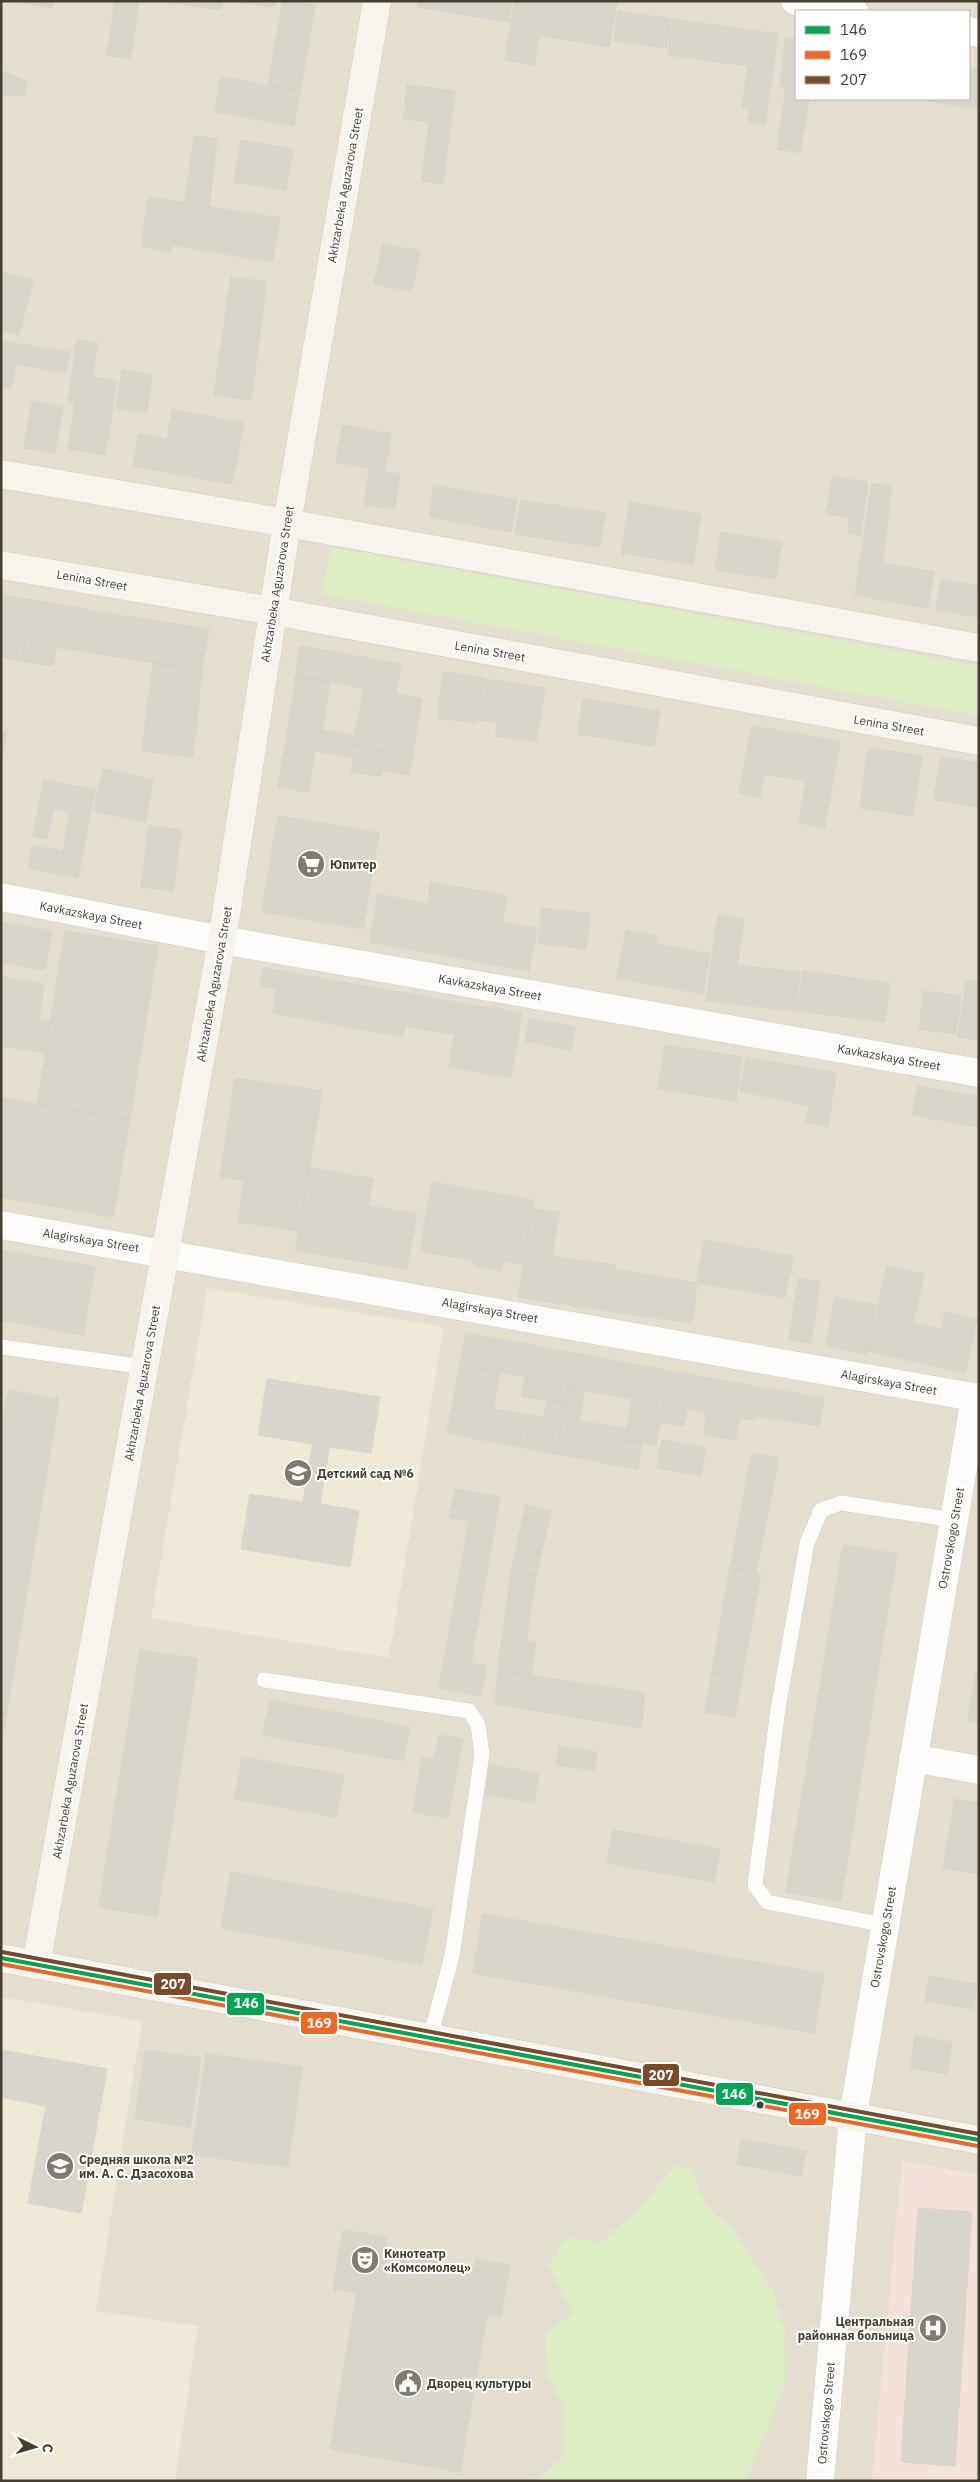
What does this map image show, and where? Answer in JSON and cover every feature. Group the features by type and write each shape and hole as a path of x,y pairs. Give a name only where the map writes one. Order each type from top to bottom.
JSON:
{"street":[{"name":"Akhzarbeka Aguzarova Street","path":"36,1965 222,940 287,523 377,1"},
{"path":"795,1 848,10"},
{"path":"1,474 287,523 979,648"},
{"name":"Lenina Street","path":"1,565 273,611 979,742"},
{"name":"Kavkazskaya Street","path":"1,897 222,940 979,1072"},
{"name":"Alagirskaya Street","path":"1,1225 166,1252 977,1398"},
{"name":"Ostrovskogo Street","path":"820,2481 853,2116 954,1520 977,1398"},
{"path":"913,1758 979,1770"},
{"path":"1,1958 979,2140"}],"lane":[{"path":"1,1346 145,1367"},
{"path":"885,1925 767,1902 755,1885 778,1708 807,1543 821,1510 840,1503 954,1520"},
{"path":"264,1680 469,1711 478,1726 482,1754 453,1946 430,2038"}],"shaded area":[{"path":"1,1 979,1 979,2481 1,2481"},
{"name":"Детский сад №6","path":"207,1288 444,1327 389,1658 151,1618"},
{"name":"Средняя школа №2 им. А. С. Дзасохова","path":"1,1997 142,2021 96,2311 198,2326 175,2481 1,2481"},
{"name":"Центральная районная больница","path":"902,2161 979,2175 979,2481 872,2481"}],"green space":[{"path":"331,547 979,666 979,716 322,594"},
{"path":"676,2164 692,2170 706,2206 733,2229 772,2290 785,2333 785,2383 746,2481 534,2481 563,2458 563,2404 547,2374 546,2333 573,2313 549,2266 565,2237 599,2243 633,2216"}],"building":[{"path":"14,1 53,1 52,8"},
{"path":"115,1 139,1 130,59 107,55"},
{"path":"162,1 222,1 221,10"},
{"path":"229,1 275,1 274,7"},
{"path":"283,1 315,5 300,91 268,85"},
{"path":"419,1 512,1 509,22 418,7"},
{"path":"515,1 617,2 609,47 539,35 534,65 505,60"},
{"path":"618,11 671,19 667,48 614,41"},
{"path":"673,19 778,34 765,125 748,123 750,108 742,107 748,66 668,55"},
{"path":"785,38 795,39 795,100 809,100 800,152 777,150 786,87 780,86"},
{"path":"970,68 979,70 979,109 929,101 970,100"},
{"path":"1,70 26,81 26,95 1,95"},
{"path":"221,77 300,91 294,126 215,112"},
{"path":"407,85 455,91 443,184 422,181 429,122 404,119"},
{"path":"194,136 217,139 209,207 185,203"},
{"path":"241,140 293,149 286,190 234,182"},
{"path":"149,197 280,218 272,262 172,245 171,252 141,246"},
{"path":"383,244 420,251 412,291 374,284"},
{"path":"1,272 33,280 19,335 1,330"},
{"path":"231,277 267,282 251,400 214,395"},
{"path":"77,340 98,343 92,377 117,381 105,455 68,449 75,403 68,402"},
{"path":"1,341 69,352 66,373 16,364 11,388 1,386"},
{"path":"122,370 152,375 147,413 116,408"},
{"path":"32,401 63,406 55,454 24,448"},
{"path":"173,410 244,423 232,484 133,466 139,434 167,439"},
{"path":"342,425 391,434 385,471 336,462"},
{"path":"369,470 400,474 395,509 364,505"},
{"path":"832,477 868,482 860,535 848,533 850,517 826,514"},
{"path":"872,484 892,486 882,563 934,572 928,608 855,595"},
{"path":"434,485 517,500 511,532 429,517"},
{"path":"521,500 605,513 600,547 515,534"},
{"path":"630,502 701,514 693,564 621,553"},
{"path":"721,532 782,542 776,579 715,570"},
{"path":"941,580 979,586 979,617 936,610"},
{"path":"1,595 33,600 22,661 1,657"},
{"path":"33,600 111,614 104,655 56,647 53,666 22,661"},
{"path":"111,614 209,629 202,670 104,655"},
{"path":"300,646 401,664 385,751 353,746 364,688 296,676"},
{"path":"153,663 202,670 193,757 142,751"},
{"path":"443,672 484,678 477,723 437,718"},
{"path":"296,676 330,682 322,730 355,736 353,746 385,751 381,776 351,772 354,757 315,751 308,792 278,787"},
{"path":"486,679 545,688 536,742 496,736 497,723 479,720"},
{"path":"396,694 422,699 409,775 382,770"},
{"path":"583,699 660,711 654,746 578,734"},
{"path":"752,726 840,741 825,828 799,823 806,781 764,774 760,797 739,793"},
{"path":"1,732 7,733 1,764"},
{"path":"868,748 922,756 913,816 860,808"},
{"path":"941,757 979,763 979,807 934,800"},
{"path":"103,769 153,780 145,822 94,811"},
{"path":"44,780 95,790 78,878 28,868 32,846 63,851 70,812 53,809 47,839 33,836"},
{"path":"278,816 379,833 363,929 262,912"},
{"path":"149,826 181,830 173,891 141,887"},
{"path":"431,882 507,896 502,922 537,928 529,971 370,942 378,894 428,904"},
{"path":"542,908 590,914 586,949 538,943"},
{"path":"718,915 744,919 737,965 800,972 796,1011 706,1001"},
{"path":"1,922 52,931 45,970 1,962"},
{"path":"626,930 657,936 655,944 710,954 703,994 617,978"},
{"path":"65,931 158,946 130,1120 37,1105"},
{"path":"263,968 410,994 403,1037 273,1013 277,989 260,986"},
{"path":"803,971 890,983 885,1022 798,1011"},
{"path":"1,977 44,984 39,1020 1,1015"},
{"path":"966,980 979,982 979,1040 958,1037"},
{"path":"924,991 961,996 956,1034 919,1029"},
{"path":"410,994 460,1003 454,1034 404,1026"},
{"path":"460,1003 522,1013 511,1078 449,1067"},
{"path":"1,1015 50,1022 45,1053 1,1046"},
{"path":"529,1018 575,1027 571,1050 525,1041"},
{"path":"665,1045 742,1057 736,1101 658,1089"},
{"path":"746,1057 836,1073 828,1126 806,1122 809,1106 740,1091"},
{"path":"235,1078 322,1091 299,1231 238,1222 244,1180 220,1177"},
{"path":"918,1086 979,1097 979,1127 912,1115"},
{"path":"1,1098 130,1120 113,1217 1,1197"},
{"path":"310,1168 373,1179 368,1206 417,1214 407,1269 295,1250"},
{"path":"432,1182 533,1200 523,1264 503,1261 501,1271 474,1266 475,1261 420,1251"},
{"path":"532,1209 559,1212 552,1257 615,1265 608,1311 518,1297"},
{"path":"704,1240 793,1256 785,1298 697,1283"},
{"path":"1,1250 95,1267 83,1335 1,1320"},
{"path":"887,1266 924,1274 913,1323 941,1329 945,1312 977,1319 965,1373 868,1351"},
{"path":"613,1269 697,1283 692,1323 608,1311"},
{"path":"798,1279 820,1282 811,1343 789,1340"},
{"path":"835,1297 876,1305 867,1354 826,1346"},
{"path":"466,1333 488,1337 482,1369 500,1373 493,1409 525,1414 519,1447 447,1433"},
{"path":"488,1337 574,1353 565,1404 522,1396 525,1377 482,1369"},
{"path":"574,1353 670,1371 656,1446 625,1440 632,1399 568,1387"},
{"path":"670,1371 759,1387 754,1420 739,1418 736,1440 704,1435 707,1413 687,1409 684,1426 660,1421"},
{"path":"267,1379 380,1397 371,1453 329,1447 326,1468 309,1465 313,1444 258,1435"},
{"path":"568,1387 585,1389 579,1421 627,1429 625,1440 642,1443 638,1469 556,1454"},
{"path":"759,1387 824,1398 819,1426 755,1416"},
{"path":"8,1390 59,1399 1,1747 1,1433"},
{"path":"548,1400 565,1404 556,1454 519,1447 525,1414 544,1418"},
{"path":"662,1440 706,1448 701,1475 657,1468"},
{"path":"752,1453 779,1458 756,1573 730,1568"},
{"path":"309,1465 326,1468 320,1504 359,1511 350,1567 241,1549 250,1494 303,1502"},
{"path":"455,1489 500,1497 471,1663 486,1666 481,1696 439,1688 469,1521 449,1518"},
{"path":"526,1505 551,1511 536,1576 511,1570"},
{"path":"843,1545 897,1554 841,1901 786,1892"},
{"path":"730,1568 761,1574 742,1678 712,1672"},
{"path":"511,1570 536,1576 526,1641 536,1642 531,1675 498,1670"},
{"path":"140,1650 198,1659 157,1917 99,1907"},
{"path":"498,1670 645,1693 641,1728 495,1704"},
{"path":"712,1672 742,1678 735,1717 705,1712"},
{"path":"975,1673 979,1674 979,1722 968,1721"},
{"path":"270,1700 410,1727 403,1761 263,1735"},
{"path":"439,1735 463,1739 448,1818 413,1812 422,1757 434,1759"},
{"path":"559,1746 597,1752 594,1770 556,1765"},
{"path":"242,1757 344,1775 336,1817 235,1799"},
{"path":"490,1765 539,1773 534,1803 485,1794"},
{"path":"955,1799 979,1803 979,1874 943,1868"},
{"path":"613,1830 720,1849 714,1882 607,1863"},
{"path":"231,1872 433,1909 422,1965 221,1928"},
{"path":"483,1914 824,1974 814,2033 473,1973"},
{"path":"929,1976 977,1984 973,2009 925,2001"},
{"path":"915,2036 952,2042 947,2074 911,2068"},
{"path":"1,2050 107,2069 81,2213 28,2203 46,2106 1,2097"},
{"path":"145,2050 201,2058 190,2127 135,2119"},
{"path":"206,2054 302,2067 288,2167 192,2155"},
{"path":"742,2139 806,2151 801,2176 737,2164"},
{"path":"918,2208 972,2212 955,2466 901,2462"},
{"name":"Дворец культуры","path":"343,2230 387,2237 384,2252 474,2268 476,2259 510,2265 501,2317 487,2315 460,2472 330,2449 357,2293 333,2289"}],"transit line":[{"name":"207","path":"2,1952 979,2134"},
{"name":"146","path":"1,1958 979,2140"},
{"name":"169","path":"1,1964 978,2146"}],"place":[{"name":"Юпитер","path":"311,864"},
{"name":"Детский сад №6","path":"298,1473"},
{"name":"Средняя школа №2 им. А. С. Дзасохова","path":"60,2166"},
{"name":"Кинотеатр «Комсомолец»","path":"365,2260"},
{"name":"Центральная районная больница","path":"933,2328"},
{"name":"Дворец культуры","path":"408,2383"}]}
